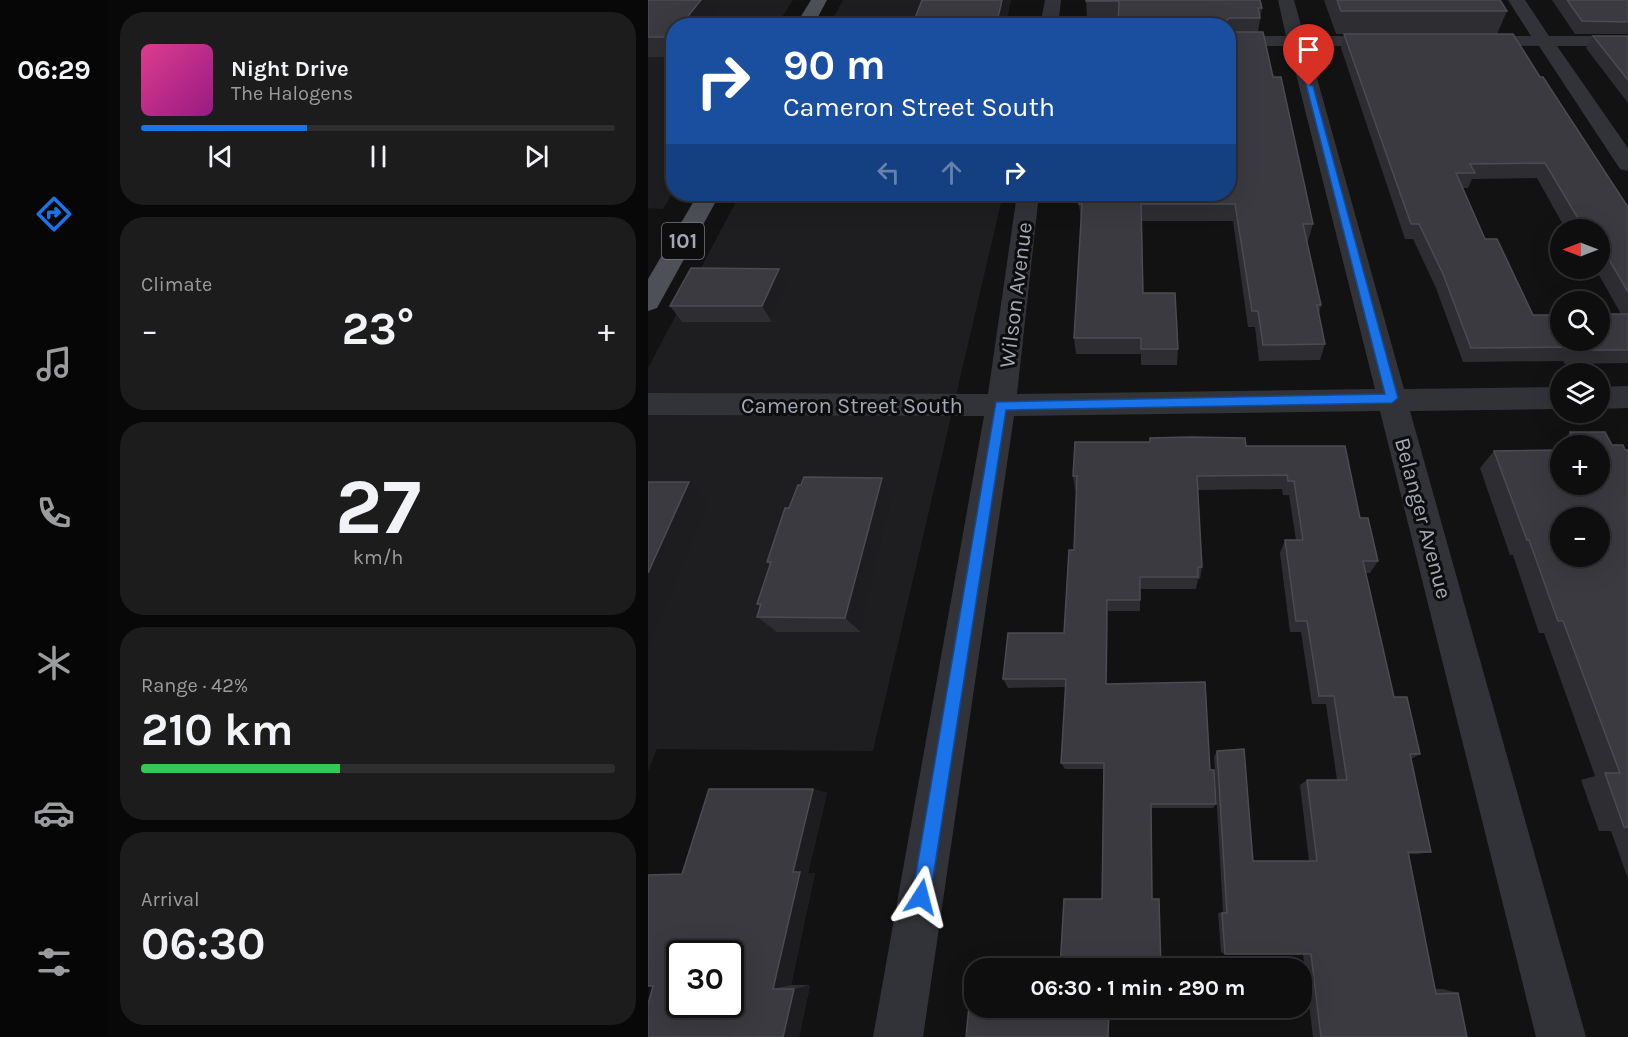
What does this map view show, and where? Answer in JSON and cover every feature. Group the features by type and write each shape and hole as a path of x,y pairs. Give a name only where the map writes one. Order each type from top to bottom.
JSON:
{"main road":[{"path":"809,18 819,0"},
{"name":"101","path":"651,294 706,201"}],"street":[{"path":"1050,18 1053,0"},
{"name":"Belanger Avenue","path":"1286,0 1561,1037"},
{"path":"1516,0 1628,164"},
{"path":"1236,40 1403,41"},
{"path":"1462,41 1628,41"},
{"name":"Wilson Avenue","path":"898,1037 1001,405 1027,201"},
{"name":"Cameron Street South","path":"648,404 1001,405 1392,398 1550,398"},
{"path":"1610,398 1628,398"}],"shaded area":[{"path":"648,0 793,0 781,18 666,18 668,201 663,209 648,208"},
{"path":"843,0 937,0 930,18 833,18"},
{"path":"736,201 1001,201 873,751 657,749 648,771 648,368"}],"building":[{"path":"648,0 701,0 686,18 666,18 666,37 648,37"},
{"path":"922,0 1002,0 998,18 915,18"},
{"path":"1260,0 1262,8 1258,8 1260,18 1118,18 1119,1 1086,1"},
{"path":"1337,0 1500,0 1507,11 1341,11"},
{"path":"1567,0 1628,0 1628,22 1582,21"},
{"path":"1236,32 1263,32 1273,77 1281,77 1313,224 1303,224 1321,305 1317,305 1325,344 1263,345 1258,311 1252,311 1235,204 1141,204 1143,293 1175,293 1178,349 1141,349 1141,338 1074,338 1082,204 1079,204 1079,201 1236,201"},
{"path":"1344,34 1513,34 1628,207 1628,292 1610,261 1610,219 1578,219 1545,163 1470,164 1475,173 1456,173 1485,239 1497,239 1533,315 1550,315 1550,347 1471,348 1443,274 1419,224 1411,224"},
{"path":"1593,36 1628,36 1628,80"},
{"path":"691,268 779,269 762,306 670,306"},
{"path":"1610,314 1628,314 1628,350 1610,350"},
{"path":"1570,432 1605,432 1607,435 1571,435"},
{"path":"1150,438 1245,438 1246,446 1345,446 1360,518 1368,518 1378,561 1363,561 1394,697 1407,697 1420,754 1410,754 1431,852 1408,852 1436,994 1458,993 1467,1037 1321,1037 1311,954 1225,954 1222,913 1227,913 1217,751 1244,749 1253,861 1317,861 1307,780 1347,780 1334,696 1319,696 1307,621 1296,621 1285,540 1303,540 1294,481 1288,481 1287,475 1197,476 1202,567 1198,567 1198,577 1140,577 1140,600 1107,600 1106,684 1205,682 1210,770 1214,770 1216,804 1151,804 1152,899 1159,899 1161,958 1061,958 1064,899 1102,899 1104,763 1061,763 1066,679 1003,679 1008,633 1064,633 1069,550 1074,550 1077,476 1073,476 1075,442 1150,442"},
{"path":"1610,441 1612,445 1623,445 1625,450 1628,450 1628,827 1624,827 1605,773 1620,773 1563,621 1558,621 1494,451 1550,450 1550,495 1610,495"},
{"path":"804,477 882,478 845,618 757,617 761,604 757,604 771,562 767,562 785,508 789,508 798,485 801,485"},
{"path":"648,482 689,482 648,573"},
{"path":"709,789 813,789 793,872 800,872 773,989 794,989 783,1037 648,1037 648,1004 653,986 648,986 648,875 682,874"},
{"path":"968,1018 1109,1018 1108,1037 966,1037"}],"route":[{"path":"921,897 1001,405 1392,398 1309,86"}]}
